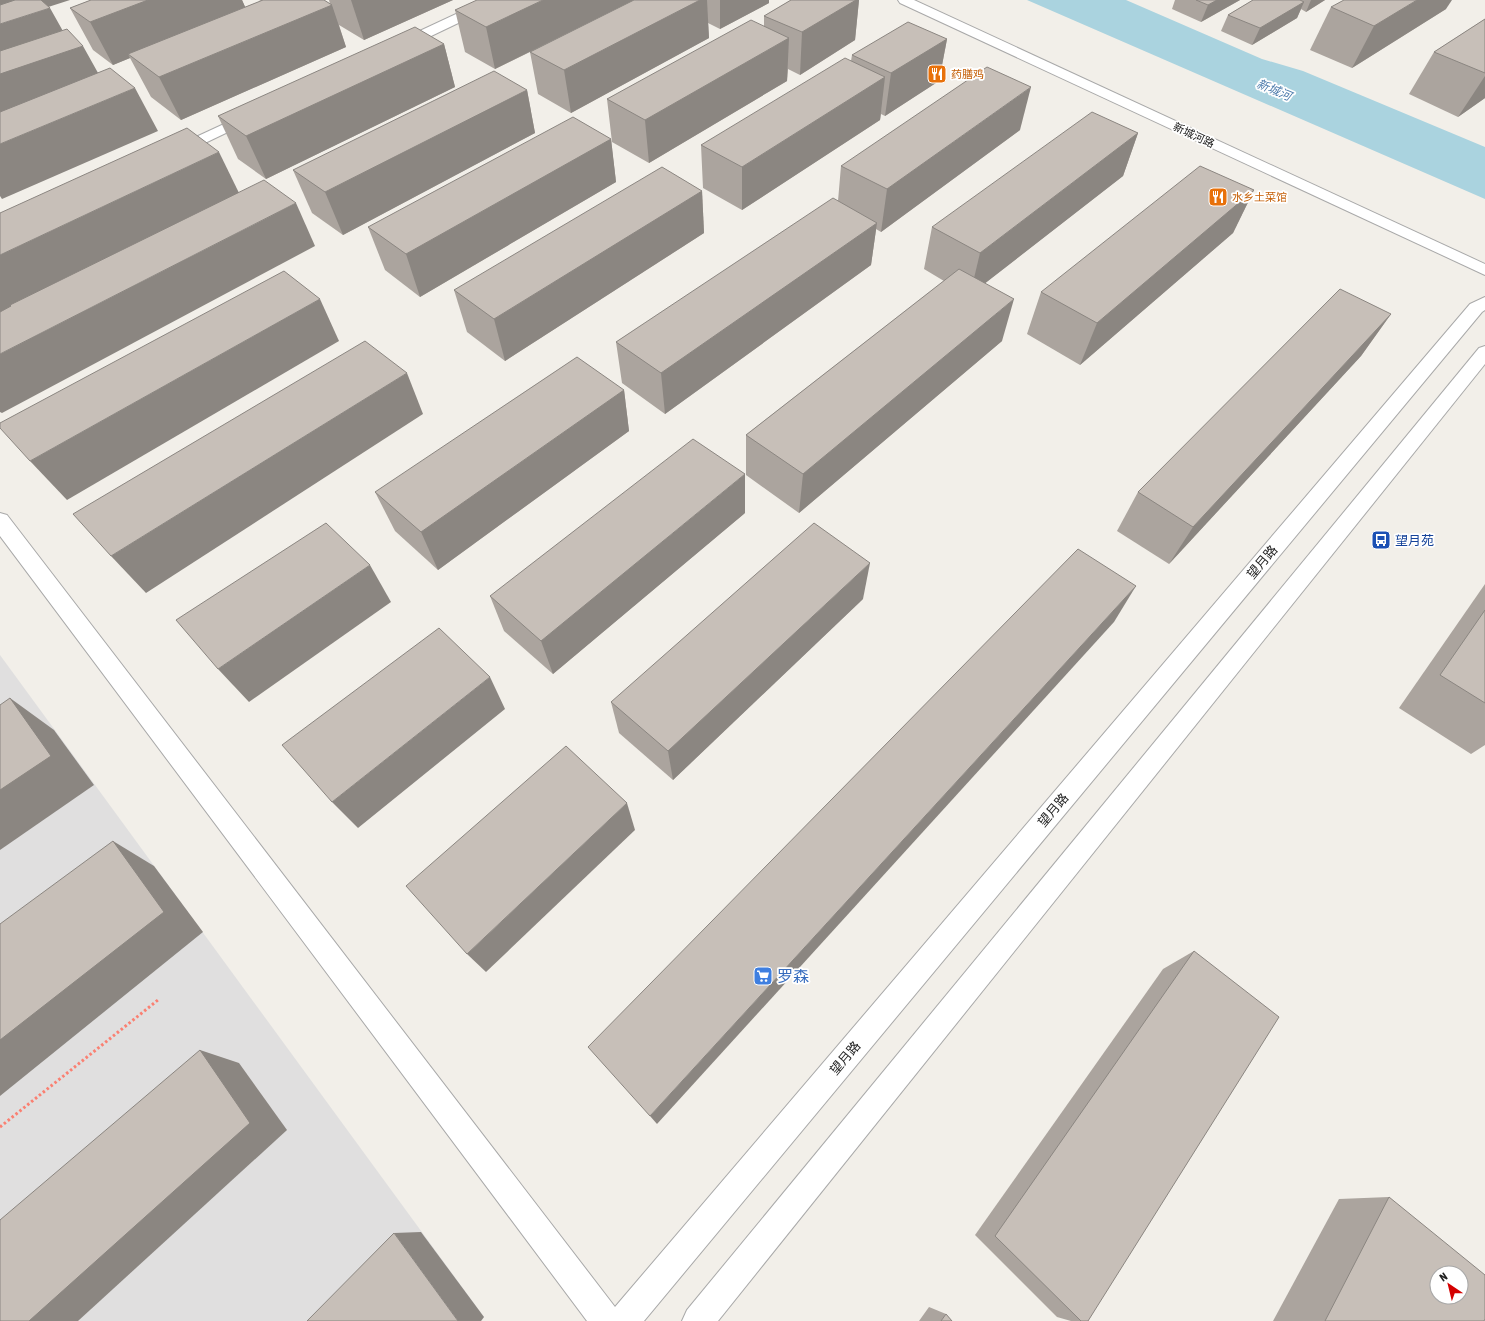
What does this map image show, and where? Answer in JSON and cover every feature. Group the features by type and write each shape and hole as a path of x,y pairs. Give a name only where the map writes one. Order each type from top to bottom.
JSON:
{"street":[{"path":"388,51 496,0"},
{"name":"新城河路","path":"904,0 1485,270"},
{"path":"165,157 266,109"},
{"name":"望月路","path":"624,1321 1476,308 1485,303"},
{"path":"698,1321 1485,352"},
{"path":"0,521 606,1321"}],"path":[{"path":"0,1126 158,1000"}],"shaded area":[{"path":"0,655 484,1317 481,1321 0,1321"}],"water":[{"name":"新城河","path":"1027,0 1126,0 1262,59 1303,71 1485,147 1485,199"}],"building":[{"path":"15,0 41,0 50,8 0,24 0,5"},
{"path":"91,0 148,0 90,22 70,8"},
{"path":"263,0 324,0 332,5 159,77 128,54"},
{"path":"477,0 543,0 486,27 455,10"},
{"path":"634,0 700,0 564,70 530,52"},
{"path":"791,0 856,0 802,32 764,16"},
{"path":"1196,0 1217,0 1208,5"},
{"path":"1253,0 1300,0 1304,2 1260,28 1228,15"},
{"path":"1344,0 1417,0 1374,26 1331,7"},
{"path":"1485,19 1485,73 1434,52"},
{"path":"751,20 789,38 645,120 607,99"},
{"path":"908,22 947,39 891,73 852,55"},
{"path":"415,27 444,44 246,136 218,116"},
{"path":"67,29 83,46 0,74 0,51"},
{"path":"845,58 885,77 742,167 701,145"},
{"path":"987,67 1031,87 887,189 841,166"},
{"path":"110,68 135,88 0,144 0,112"},
{"path":"494,71 527,90 325,192 293,170"},
{"path":"1092,112 1138,133 980,253 932,227"},
{"path":"573,117 611,139 406,254 368,227"},
{"path":"187,128 219,152 0,255 0,213"},
{"path":"1200,166 1254,190 1097,323 1041,292"},
{"path":"662,167 702,191 494,319 454,290"},
{"path":"264,180 296,203 0,354 0,312 11,306 10,305"},
{"path":"833,198 877,223 661,373 616,342"},
{"path":"959,269 1014,299 803,474 746,435"},
{"path":"284,271 320,299 30,461 0,428 0,423"},
{"path":"1340,289 1391,314 1193,527 1138,492"},
{"path":"365,341 407,373 111,556 73,514"},
{"path":"577,357 624,390 421,532 375,492"},
{"path":"693,439 745,474 541,641 490,596"},
{"path":"326,523 370,565 218,669 176,620"},
{"path":"814,523 870,563 668,751 611,702"},
{"path":"1078,549 1136,586 650,1116 588,1047"},
{"path":"1485,610 1485,703 1440,675"},
{"path":"439,628 490,677 332,802 282,745"},
{"path":"10,698 51,756 0,790 0,705"},
{"path":"566,746 627,803 467,954 406,886"},
{"path":"113,841 164,912 0,1040 0,924"},
{"path":"1194,951 1279,1017 1088,1321 1081,1321 995,1236"},
{"path":"200,1050 250,1123 29,1321 0,1321 0,1220"},
{"path":"1389,1197 1485,1275 1484,1321 1325,1321"},
{"path":"394,1233 458,1321 307,1321"},
{"path":"946,1314 952,1321 941,1321"}],"place":[{"name":"药膳鸡","path":"937,74"},
{"name":"水乡土菜馆","path":"1218,197"},
{"name":"望月苑","path":"1381,540"},
{"name":"罗森","path":"763,976"}]}
